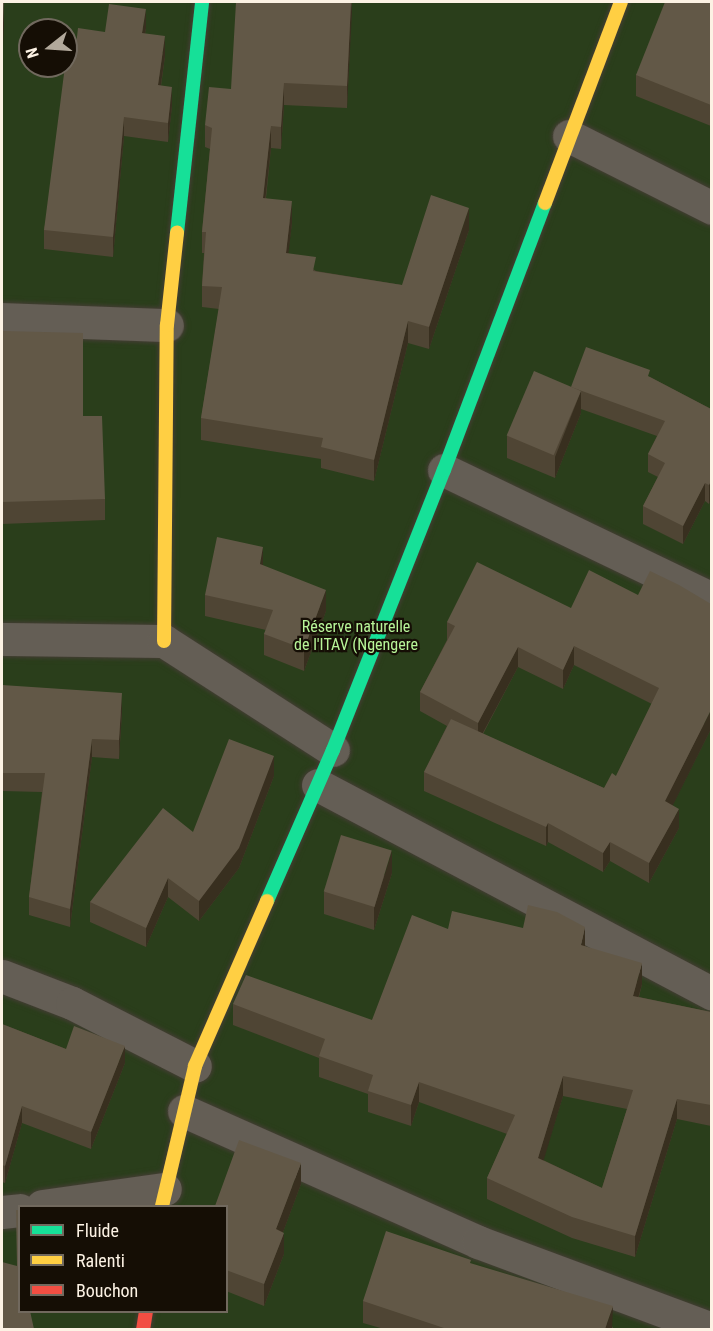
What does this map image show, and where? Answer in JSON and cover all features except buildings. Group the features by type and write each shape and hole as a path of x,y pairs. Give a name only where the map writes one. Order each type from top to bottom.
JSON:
{"street":[{"path":"164,641 167,325 202,2"},
{"path":"57,1205 164,1198 195,1066 333,750 444,470 621,2"},
{"path":"569,136 711,208"},
{"path":"2,319 167,325"},
{"path":"444,470 711,599"},
{"path":"2,639 164,641 333,750"},
{"path":"318,785 711,994"},
{"path":"2,976 72,1003 195,1066"},
{"path":"184,1111 478,1242 711,1329"},
{"path":"2,1212 18,1210"},
{"path":"143,1329 146,1313"}],"green space":[{"name":"Réserve naturelle de l'ITAV (Ngengere","path":"2,2 711,2 711,1329 2,1329"}],"traffic: fast":[{"path":"177,233 202,2"},
{"path":"267,901 333,750 444,470 545,203"}],"traffic: slow":[{"path":"545,203 621,2"},
{"path":"164,641 167,325 177,233"},
{"path":"162,1205 195,1066 267,901"}],"traffic: jam":[{"path":"143,1330 146,1313"}]}
